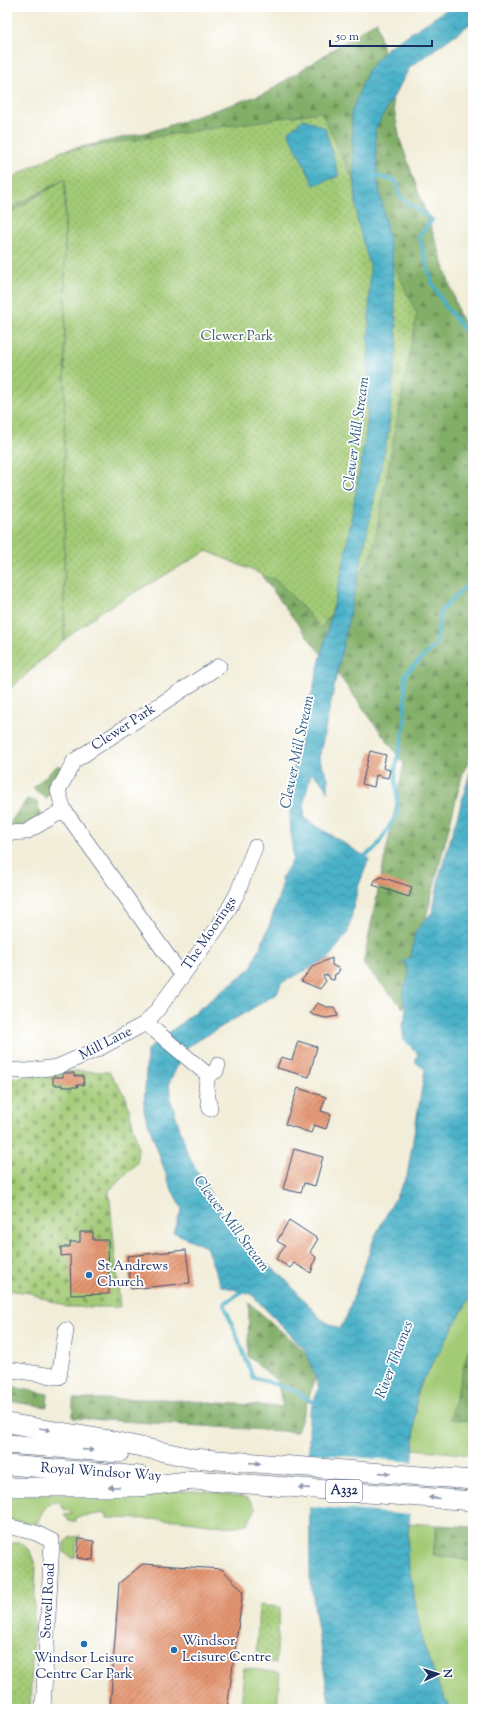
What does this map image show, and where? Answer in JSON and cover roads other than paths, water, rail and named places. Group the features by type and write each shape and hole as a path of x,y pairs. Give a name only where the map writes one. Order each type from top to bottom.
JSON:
{"main road":[{"path":"7,1423 104,1439 192,1458"},
{"name":"Royal Windsor Way","path":"7,1444 192,1458"},
{"name":"A332","path":"192,1458 473,1480"},
{"name":"Royal Windsor Way","path":"7,1465 194,1480"},
{"path":"7,1487 138,1487 194,1480"},
{"name":"A332","path":"194,1480 473,1501"}],"street":[{"name":"Clewer Park","path":"182,976 64,810 58,791 74,761 219,666"},
{"path":"7,833 26,832 64,810"},
{"name":"The Moorings","path":"182,976 220,924 237,894 255,847"},
{"name":"Mill Lane","path":"7,1070 27,1071 57,1067 151,1028 158,1009 182,976"},
{"path":"151,1028 186,1058 213,1070 206,1086 210,1109"},
{"path":"7,1369 59,1378 66,1330"},
{"name":"Stovell Road","path":"7,1526 36,1533 52,1541 43,1709"}],"water":[{"path":"451,7 473,7 473,22 410,67 375,130 378,183 392,256 397,342 388,434 319,758 328,778 328,792 319,779 311,773 305,797 304,818 369,859 358,887 348,932 328,959 281,983 277,994 187,1047 169,1083 171,1100 188,1155 226,1222 246,1247 283,1277 321,1319 339,1329 346,1318 375,1236 407,1176 425,1069 415,1062 418,1054 404,1040 402,1025 405,1020 406,1011 403,994 408,978 408,970 403,961 411,957 415,932 433,911 439,878 473,763 473,1292 417,1391 407,1556 422,1641 439,1687 450,1709 330,1709 310,1578 309,1413 319,1388 306,1351 251,1294 221,1286 206,1247 173,1232 182,1209 170,1186 144,1111 147,1050 251,968 268,929 282,886 281,879 293,859 290,818 291,778 343,567 367,425 370,266 357,220 351,113 368,70 386,49"},
{"path":"304,119 325,128 339,176 314,185 288,132"}],"waterway":[{"path":"373,175 396,181 400,197 432,220 419,236 432,283 446,307 473,341"},
{"path":"360,859 376,848 398,812 395,771 405,722 405,674 436,645 441,611 465,587 473,575"},
{"path":"245,1289 224,1304 253,1377 295,1391 317,1405"}],"place":[{"name":"St Andrews Church","path":"89,1275"},
{"name":"Windsor Leisure Centre Car Park","path":"84,1644"},
{"name":"Windsor Leisure Centre","path":"174,1650"}],"water label":[{"name":"Clewer Mill Stream","path":"357,434"},
{"name":"Clewer Mill Stream","path":"298,752"},
{"name":"Clewer Mill Stream","path":"231,1224"},
{"name":"River Thames","path":"395,1360"}]}
